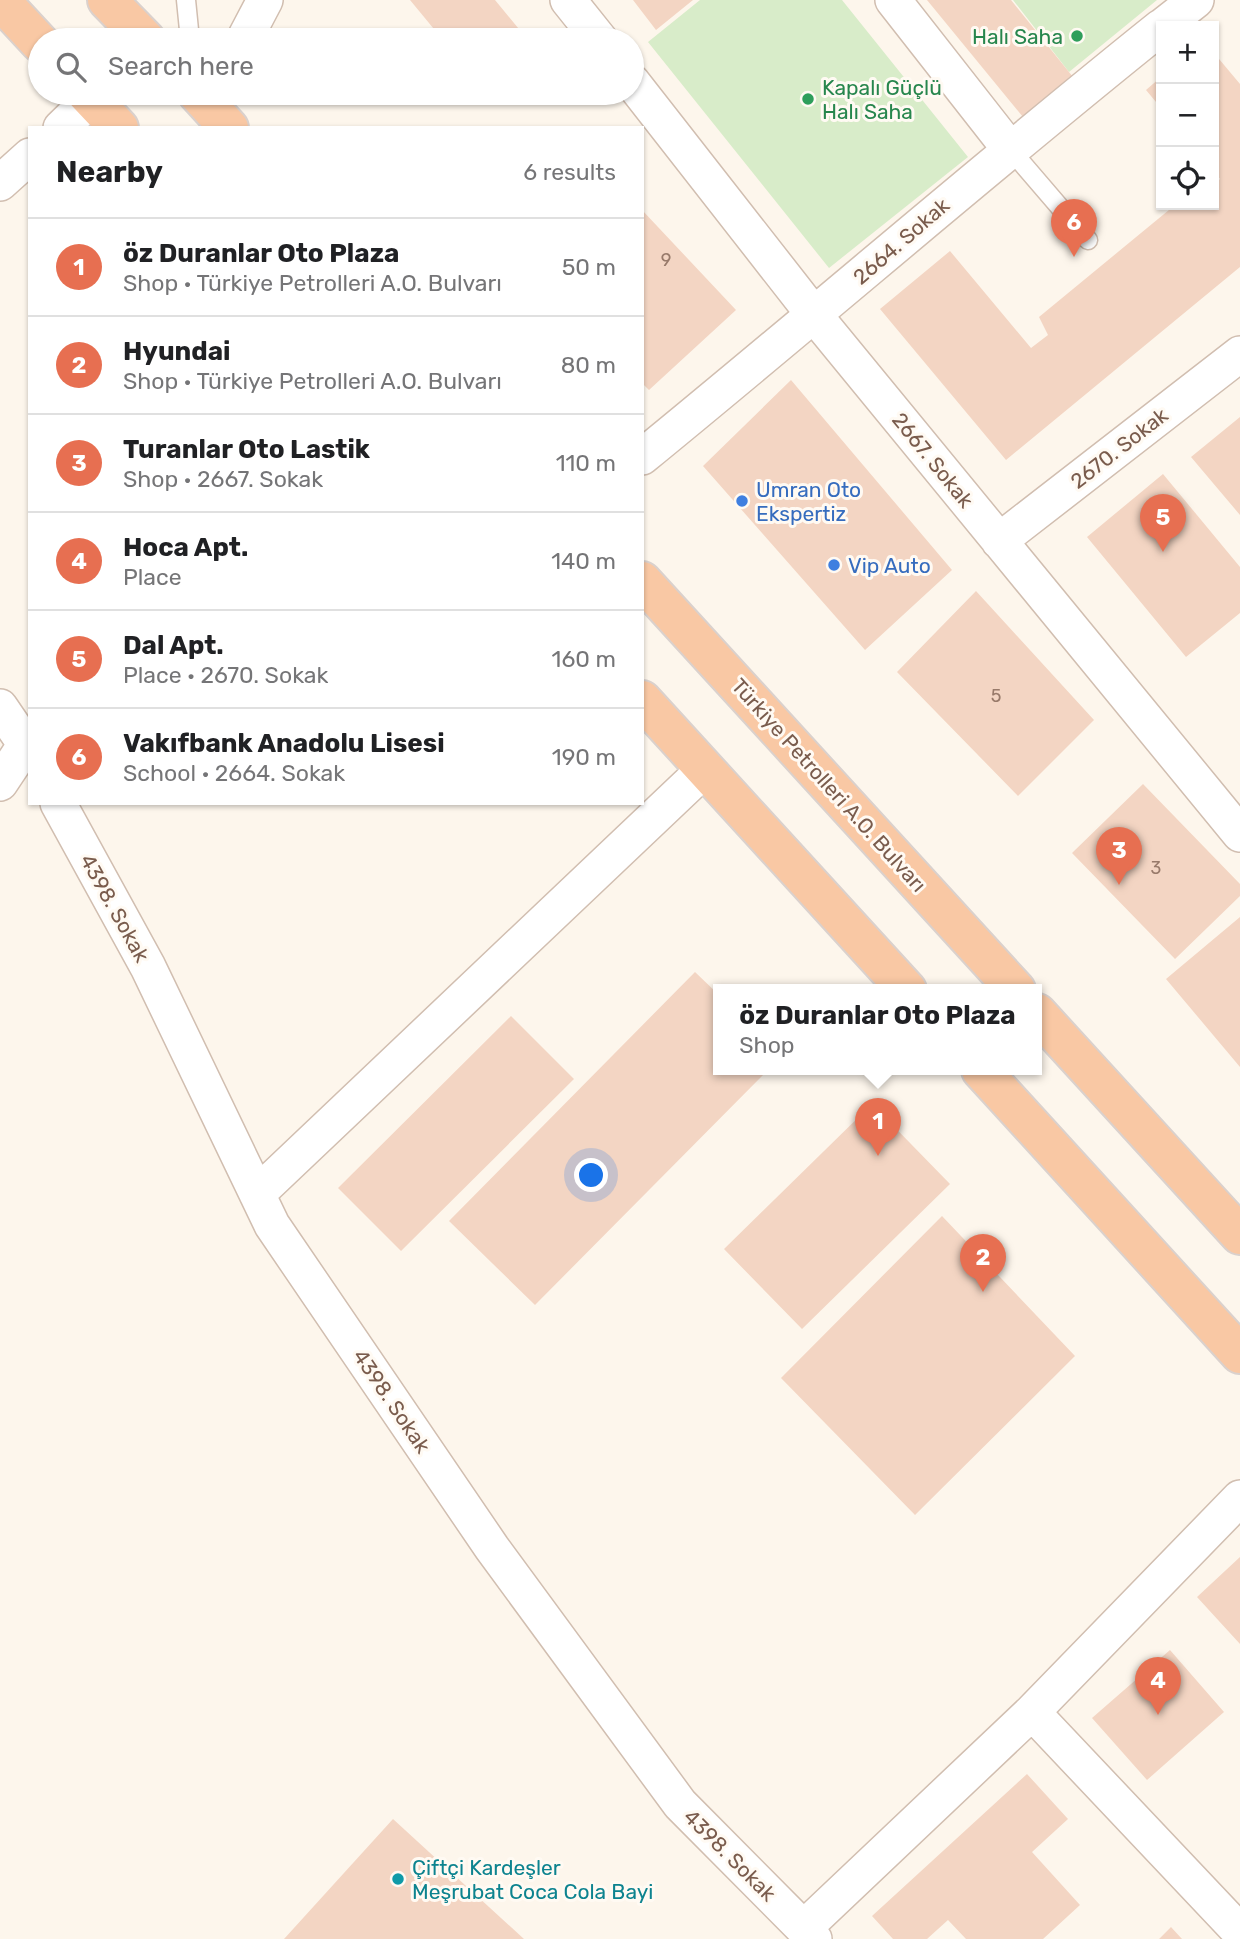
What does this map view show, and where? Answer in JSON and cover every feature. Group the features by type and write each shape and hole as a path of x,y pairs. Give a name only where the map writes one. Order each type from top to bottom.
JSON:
{"highway":[{"path":"0,0 28,30"},
{"path":"107,0 134,28"},
{"path":"98,105 117,126"},
{"path":"209,105 227,126"},
{"name":"Türkiye Petrolleri A.O. Bulvarı","path":"644,583 1011,984"},
{"path":"644,702 902,984"},
{"path":"1042,1018 1240,1235"},
{"path":"986,1075 1240,1353"}],"street":[{"path":"250,28 265,0"},
{"path":"568,0 590,28"},
{"path":"893,0 1009,148"},
{"name":"2664. Sokak","path":"1170,21 1196,0"},
{"name":"2664. Sokak","path":"644,455 815,316 1009,148 1156,32"},
{"name":"2667. Sokak","path":"644,97 815,316 1240,834"},
{"path":"63,126 81,105"},
{"path":"0,183 28,158"},
{"name":"2670. Sokak","path":"999,541 1240,354"},
{"path":"0,707 28,747 0,783"},
{"path":"257,1194 705,769"},
{"name":"4398. Sokak","path":"59,805 148,967 272,1226 492,1548 680,1804 804,1936"},
{"path":"804,1936 1032,1712 1240,1498"},
{"path":"1032,1712 1240,1932"}],"lane":[{"path":"186,0 189,28"},
{"path":"1009,148 1088,240"}],"green space":[{"name":"Kapalı Güçlü Halı Saha","path":"700,0 842,0 968,157 829,268 648,42"},
{"name":"Halı Saha","path":"1013,0 1157,0 1069,72"}],"building":[{"path":"410,0 495,0 518,28 433,28"},
{"path":"633,0 693,0 656,30"},
{"path":"927,0 1011,0 1073,77 1023,117"},
{"path":"1219,59 1240,84 1240,267 1006,460 880,309 950,251 1031,348 1048,335 1039,317 1169,210 1219,210"},
{"path":"1156,81 1156,102 1146,90"},
{"path":"644,212 736,310 649,390 644,385"},
{"path":"791,380 952,570 865,650 703,466"},
{"path":"1240,417 1240,515 1191,457"},
{"path":"1163,474 1240,567 1240,613 1186,657 1087,537"},
{"path":"976,591 1094,720 1018,796 897,672"},
{"path":"1143,784 1240,884 1240,896 1175,959 1072,853"},
{"path":"1240,917 1240,1067 1166,979"},
{"path":"695,972 713,989 713,1075 763,1075 535,1305 449,1221"},
{"path":"511,1016 574,1079 401,1251 338,1188"},
{"path":"872,1104 950,1184 802,1329 724,1249"},
{"path":"942,1216 1075,1356 915,1515 781,1378"},
{"path":"1240,1557 1240,1644 1197,1597"},
{"path":"1170,1650 1224,1712 1147,1780 1092,1718"},
{"path":"1027,1774 1068,1819 1032,1852 1080,1905 1043,1939 966,1939 948,1920 927,1939 893,1939 872,1916"},
{"name":"Çiftçi Kardeşler Meşrubat Coca Cola Bayi","path":"393,1819 524,1939 284,1939"},
{"path":"1171,1927 1182,1939 1159,1939"}],"place":[{"name":"Halı Saha","path":"1077,36"},
{"name":"Kapalı Güçlü Halı Saha","path":"808,99"},
{"name":"Vakıfbank Anadolu Lisesi","path":"1074,257"},
{"name":"Umran Oto Ekspertiz","path":"742,501"},
{"name":"Dal Apt.","path":"1163,552"},
{"name":"Vip Auto","path":"834,565"},
{"name":"Turanlar Oto Lastik","path":"1119,885"},
{"name":"öz Duranlar Oto Plaza","path":"878,1156"},
{"name":"Hyundai","path":"983,1292"},
{"name":"Hoca Apt.","path":"1158,1715"},
{"name":"Çiftçi Kardeşler Meşrubat Coca Cola Bayi","path":"398,1879"}]}
